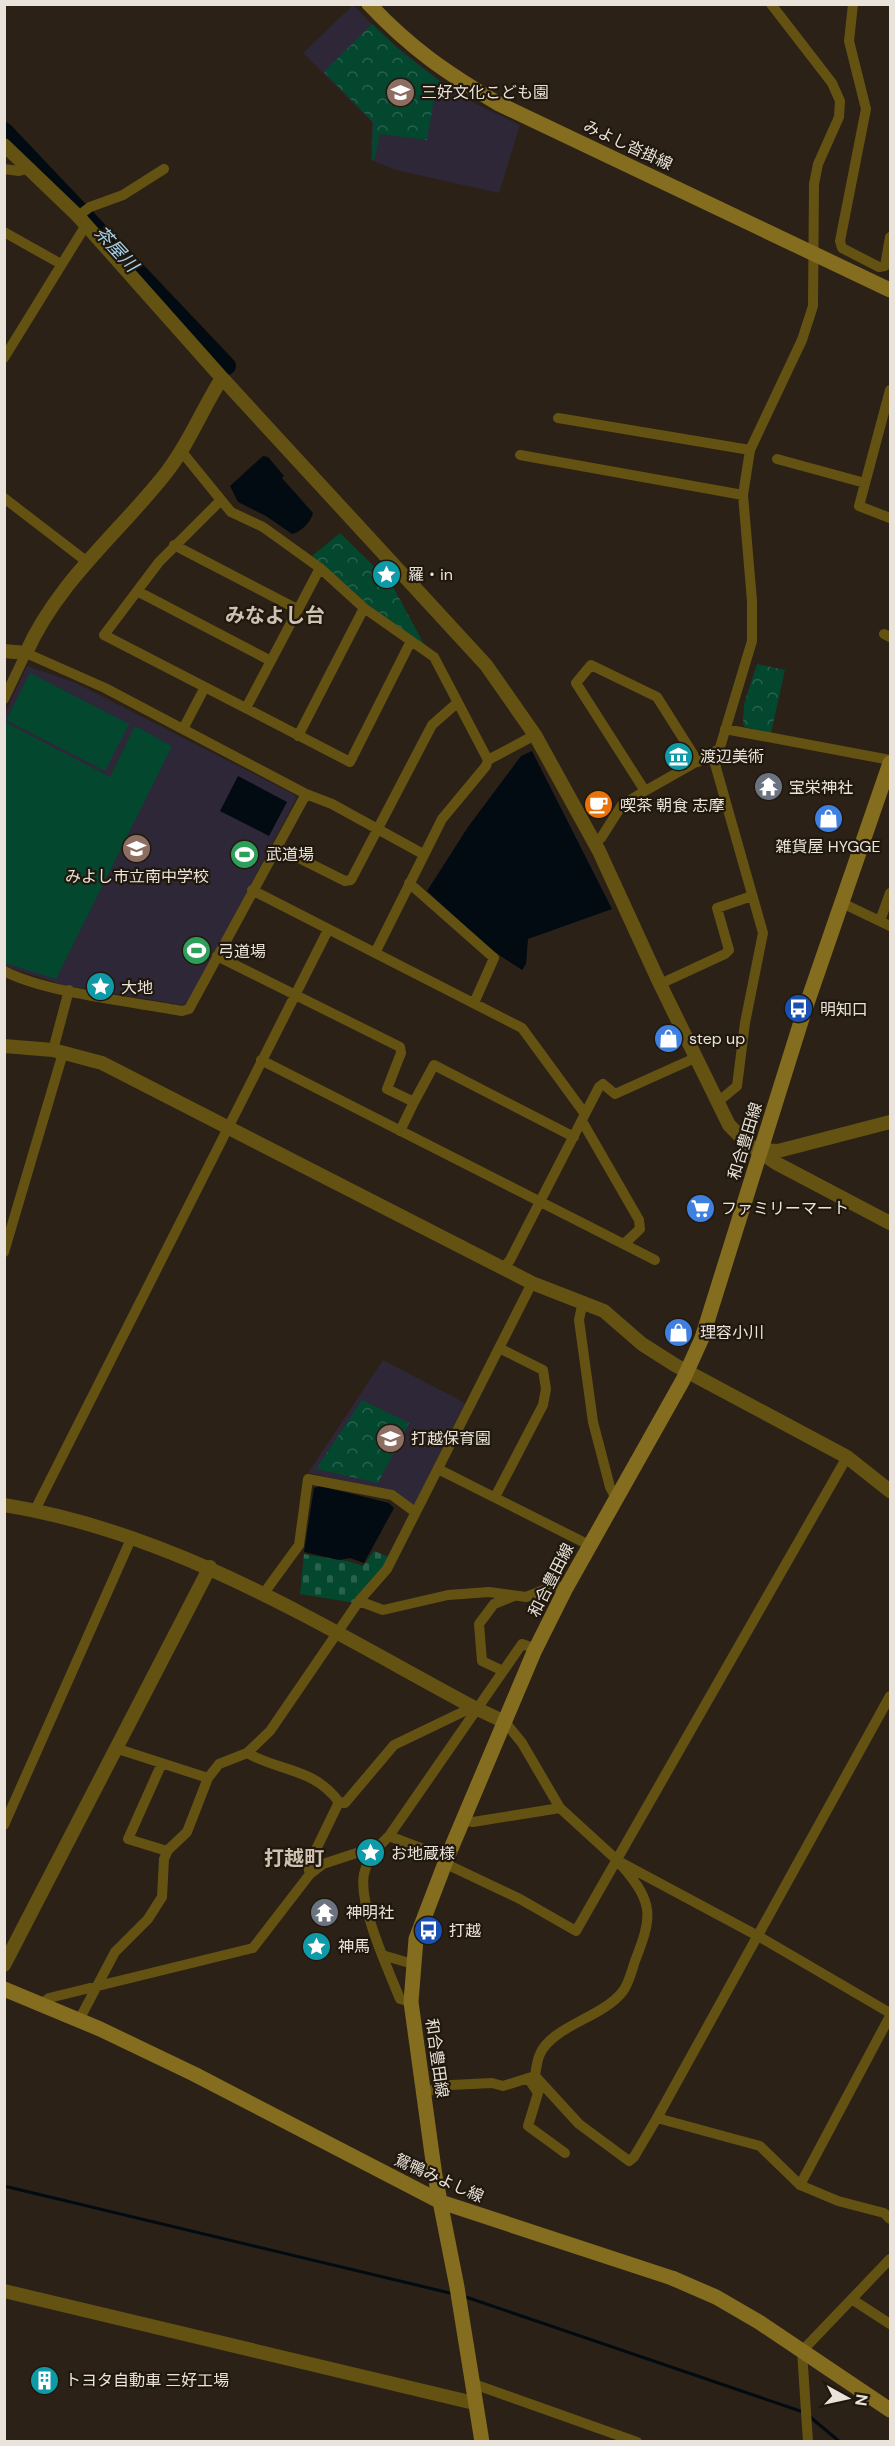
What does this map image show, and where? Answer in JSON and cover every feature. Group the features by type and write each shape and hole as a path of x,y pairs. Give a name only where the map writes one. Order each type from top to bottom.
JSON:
{"main road":[{"name":"みよし沓掛線","path":"369,4 420,54 444,72 499,104 891,290"},
{"name":"和合豊田線","path":"482,2442 474,2403 458,2287 441,2202 411,2002 416,1939 462,1820 536,1649 589,1545 683,1380 702,1338 727,1265 760,1150 804,1012 891,762"},
{"name":"鴛鴨みよし線","path":"4,1989 79,2020 195,2074 441,2202 689,2284 745,2313 891,2410"}],"street":[{"path":"719,1101 737,1086 745,1023 763,933 715,764 752,641 752,601 743,495 750,450 802,340 813,303 814,184 818,164 839,117 840,102 832,83 771,4"},
{"path":"854,4 849,41 866,109 840,241 842,248 879,267 888,269 891,237"},
{"path":"4,145 83,216 222,378 486,665 536,735 595,843 695,1058 719,1101 729,1125 748,1144 776,1163 891,1224"},
{"path":"4,169 19,171 31,168"},
{"path":"4,358 61,264 83,216 123,195 164,169"},
{"path":"4,232 61,264"},
{"path":"4,699 33,638 86,561 165,475 182,452 222,378"},
{"path":"891,390 859,506 891,518"},
{"path":"558,418 750,450"},
{"path":"182,452 231,512 263,527 320,568 364,608 434,657 488,760"},
{"path":"520,455 743,495"},
{"path":"777,459 865,483"},
{"path":"4,498 86,561"},
{"path":"221,500 174,545 105,635 350,762 411,641"},
{"path":"174,545 297,609"},
{"path":"246,708 269,660 320,568"},
{"path":"138,591 269,660"},
{"path":"297,736 364,608"},
{"path":"4,651 26,653 105,688 306,794 332,804 423,854"},
{"path":"645,791 576,683 591,665 657,697 698,762"},
{"path":"183,729 205,687"},
{"path":"277,847 348,882 432,725 457,703"},
{"path":"725,729 891,762"},
{"path":"375,954 442,819 486,766 488,760 536,735"},
{"path":"595,843 622,805 719,749"},
{"path":"4,971 37,983 69,990 182,1011 189,1009 306,794"},
{"path":"409,883 494,958 474,1004"},
{"path":"252,890 522,1028 583,1118 639,1220 640,1229 624,1244"},
{"path":"880,921 891,893"},
{"path":"660,984 725,954 729,950 717,908 753,896"},
{"path":"842,903 891,926"},
{"path":"35,1510 328,930"},
{"path":"217,956 400,1047 401,1053 387,1089 414,1102"},
{"path":"4,1252 58,1051 69,990"},
{"path":"4,1046 58,1051 102,1063 532,1283 604,1311 642,1344 675,1365 847,1456 891,1491"},
{"path":"503,1268 541,1202 599,1087 603,1084 615,1094 695,1058"},
{"path":"261,1060 655,1260"},
{"path":"400,1131 434,1065 574,1137"},
{"path":"760,1150 778,1151 891,1122"},
{"path":"79,2020 115,1952 147,1920 162,1897 164,1859 167,1851 187,1832 208,1778 219,1764 247,1753 274,1727 359,1601 387,1569 532,1283"},
{"path":"583,1301 579,1320 593,1422 610,1487 616,1498"},
{"path":"495,1497 543,1406 546,1389 543,1370 499,1348"},
{"path":"389,1836 446,1861 576,1931 847,1456"},
{"path":"438,1469 589,1545"},
{"path":"264,1593 299,1545 308,1479 392,1495 416,1512"},
{"path":"4,1505 35,1510 131,1539 210,1567 264,1593 474,1708 505,1722 522,1743 560,1808 618,1861 641,1892 650,1913 648,1927 623,1991 594,2015 550,2040 540,2053 531,2077 538,2092 528,2126 565,2153"},
{"path":"4,1825 131,1539"},
{"path":"4,1965 118,1749 210,1567"},
{"path":"359,1601 383,1610 448,1595 489,1592 514,1596 534,1595 554,1586 566,1588"},
{"path":"503,1671 482,1660 479,1624 494,1604 514,1596"},
{"path":"411,2002 400,1999 382,1954 363,1888 364,1872 378,1846 389,1836 474,1708 522,1644 536,1649"},
{"path":"531,2077 579,2124 629,2161 634,2157 891,1696"},
{"path":"247,1753 267,1764 303,1772 331,1791 339,1802 345,1803 394,1745 474,1708"},
{"path":"118,1749 208,1778"},
{"path":"162,1763 128,1839 167,1851"},
{"path":"310,1874 308,1866 339,1802"},
{"path":"462,1820 473,1822 560,1808"},
{"path":"41,2004 49,1998 253,1948 310,1874 323,1864 378,1846"},
{"path":"363,1851 369,1863"},
{"path":"618,1861 758,1936 891,2015 800,2185"},
{"path":"382,1954 413,1964"},
{"path":"424,2092 451,2085 504,2086 531,2077"},
{"path":"657,2118 760,2146 800,2185 838,2201 884,2213 891,2219"},
{"path":"808,2442 802,2351 891,2259"},
{"path":"4,2291 474,2403"},
{"path":"853,2300 891,2324"},
{"path":"471,2383 637,2442"}],"shaded area":[{"name":"三好文化こども園","path":"353,5 382,35 439,80 476,104 520,125 499,193 396,170 371,160 372,122 303,53"},
{"path":"263,456 268,457 284,476 282,478 313,513 308,523 295,533 292,534 266,516 238,502 230,486"},
{"name":"みよし市立南中学校","path":"27,666 76,683 295,795 296,798 287,816 188,1003 182,1005 63,985 5,966 5,713"},
{"path":"532,751 612,909 528,939 526,964 522,970 490,949 427,891 468,827 521,756"},
{"path":"238,776 287,802 269,836 220,811"},
{"name":"打越保育園","path":"383,1360 465,1403 413,1508 391,1491 308,1473"},
{"path":"320,1486 389,1503 394,1508 364,1563 350,1558 339,1560 304,1552 314,1488"}],"green space":[{"path":"372,24 403,53 450,89 445,98 434,99 427,140 380,134 374,161 372,159 373,122 324,72"},
{"path":"340,533 391,583 425,646 366,603 312,556"},
{"path":"757,664 785,670 771,733 745,727 743,724 744,704"},
{"path":"30,673 129,724 105,771 6,720"},
{"path":"5,722 110,777 135,726 172,746 56,979 5,963"},
{"path":"362,1400 409,1423 378,1483 316,1469"},
{"path":"374,1551 389,1557 385,1568 355,1603 300,1594 304,1554 363,1566"}],"waterway":[{"name":"茶屋川","path":"4,131 227,366"},
{"path":"4,2186 454,2294"},
{"path":"463,2296 803,2412"},
{"path":"809,2416 840,2442"}],"place":[{"name":"三好文化こども園","path":"400,92"},
{"name":"羅・in","path":"387,574"},
{"name":"渡辺美術","path":"679,756"},
{"name":"宝栄神社","path":"768,787"},
{"name":"喫茶 朝食 志摩","path":"599,805"},
{"name":"雑貨屋 HYGGE","path":"828,818"},
{"name":"みよし市立南中学校","path":"137,848"},
{"name":"武道場","path":"245,854"},
{"name":"弓道場","path":"197,951"},
{"name":"大地","path":"100,987"},
{"name":"明知口","path":"799,1009"},
{"name":"step up","path":"668,1038"},
{"name":"ファミリーマート","path":"700,1208"},
{"name":"理容小川","path":"679,1332"},
{"name":"打越保育園","path":"390,1438"},
{"name":"お地蔵様","path":"370,1853"},
{"name":"神明社","path":"325,1912"},
{"name":"打越","path":"428,1930"},
{"name":"神馬","path":"317,1946"},
{"name":"トヨタ自動車 三好工場","path":"44,2380"}],"district":[{"name":"みなよし台","path":"275,615"},
{"name":"打越町","path":"294,1858"}]}
